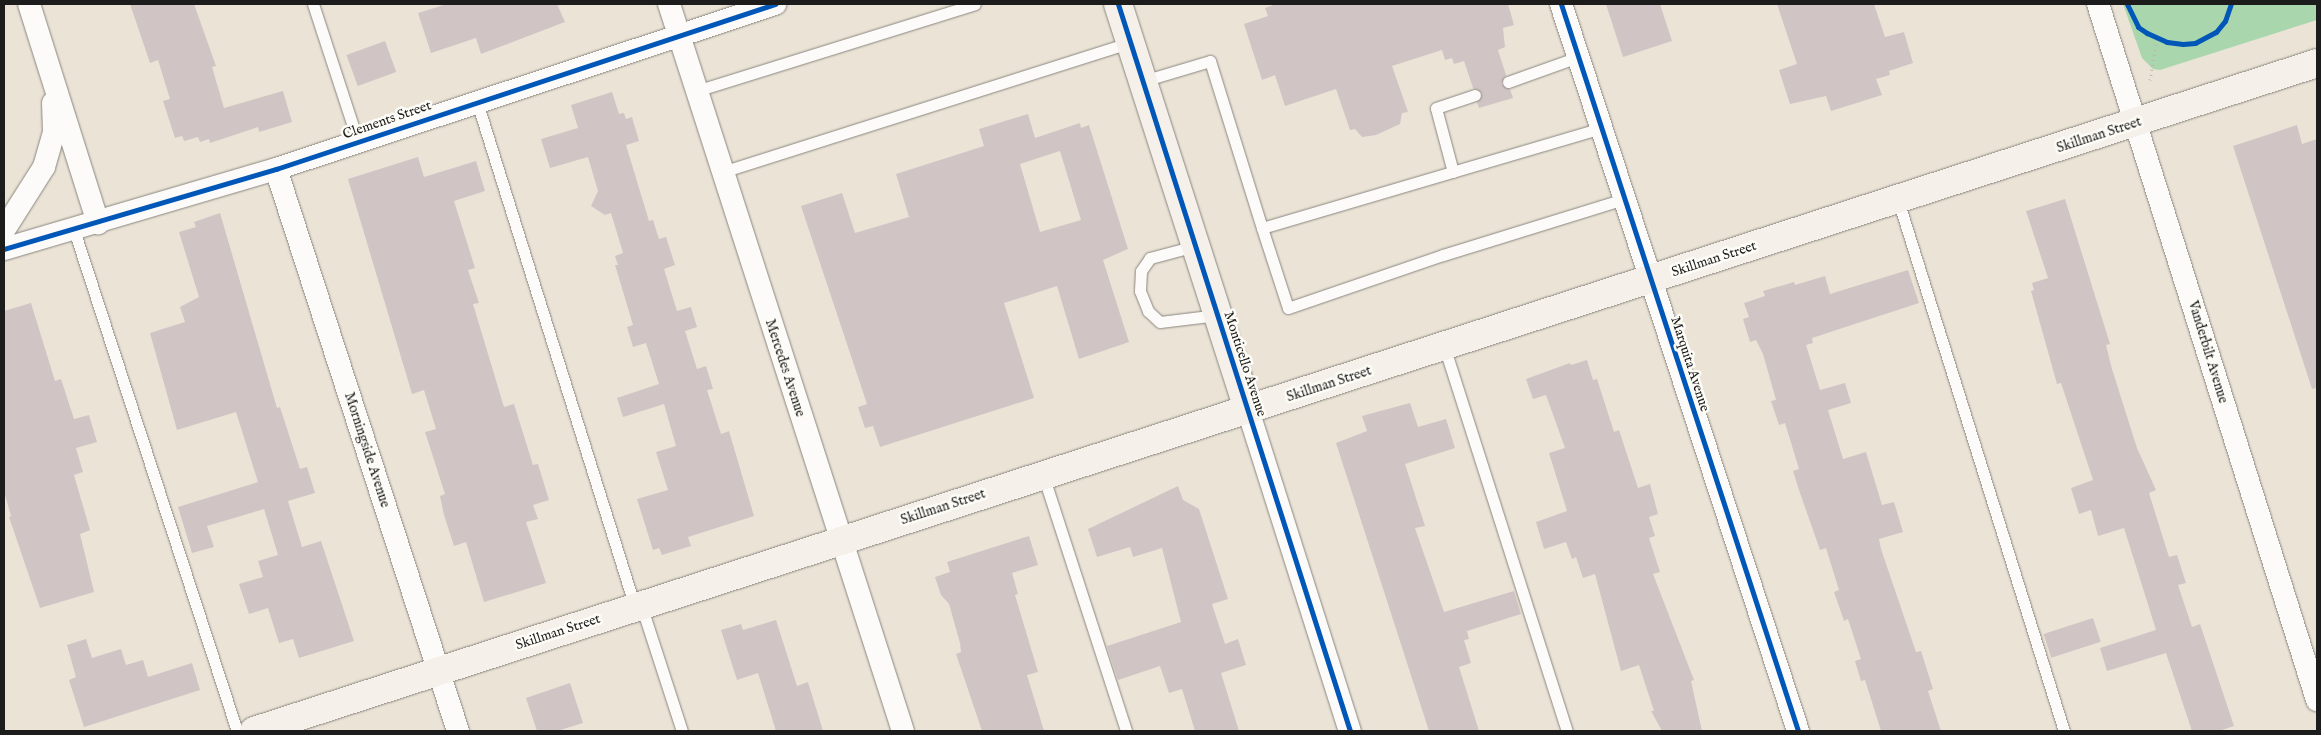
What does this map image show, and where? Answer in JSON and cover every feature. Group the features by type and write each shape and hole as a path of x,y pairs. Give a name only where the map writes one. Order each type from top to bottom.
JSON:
{"main road":[{"name":"Monticello Avenue","path":"1118,4 1248,410"},
{"name":"Skillman Street","path":"254,731 2317,64"}],"street":[{"path":"29,4 98,223"},
{"name":"Mercedes Avenue","path":"669,4 903,731"},
{"name":"Clements Street","path":"4,249 98,223 358,142 775,4"},
{"name":"Marquita Avenue","path":"1561,4 1798,731"},
{"name":"Vanderbilt Avenue","path":"2098,4 2317,700"},
{"path":"4,230 44,167 54,131 53,80"},
{"name":"Morningside Avenue","path":"276,168 458,731"},
{"name":"Monticello Avenue","path":"1248,410 1350,731"}],"lane":[{"path":"313,4 358,142"},
{"path":"696,91 975,4"},
{"path":"722,172 1130,42"},
{"path":"1508,82 1578,57"},
{"path":"1143,81 1210,61 1288,308 1443,255 1624,199"},
{"path":"1453,172 1436,108 1475,95"},
{"path":"477,102 638,606 682,731"},
{"path":"1262,228 1601,128"},
{"path":"1898,200 2064,731"},
{"path":"74,230 237,731"},
{"path":"1196,246 1150,258 1141,271 1140,291 1148,310 1160,322 1218,315"},
{"path":"1444,346 1567,731"},
{"path":"1043,475 1126,731"}],"path":[{"path":"2150,80 2157,38"}],"green space":[{"path":"2123,4 2317,4 2317,20 2160,70 2153,69 2142,58"}],"building":[{"path":"130,4 194,4 216,66 212,67 224,108 283,91 292,122 259,132 258,127 210,143 209,139 200,142 198,137 184,141 182,136 175,138 163,101 170,99 158,60 150,63"},
{"path":"447,4 557,4 565,22 481,54 476,38 431,53 418,13"},
{"path":"1276,4 1508,4 1514,25 1503,28 1505,47 1498,50 1506,75 1501,84 1510,89 1513,98 1479,108 1477,102 1482,93 1473,88 1464,61 1454,64 1452,58 1445,60 1442,50 1392,66 1408,112 1402,113 1400,124 1376,135 1362,137 1355,129 1350,130 1336,89 1285,106 1275,75 1262,80 1244,24 1268,16 1265,8"},
{"path":"1606,4 1660,4 1672,41 1623,57"},
{"path":"1777,4 1874,4 1885,37 1904,32 1913,63 1889,71 1890,75 1876,79 1882,95 1831,111 1826,96 1790,104 1779,70 1797,64"},
{"path":"385,41 396,72 358,86 346,55"},
{"path":"612,92 619,114 624,113 626,119 632,117 639,141 626,145 649,221 653,220 659,239 666,237 675,265 664,269 677,311 691,307 697,327 685,331 697,369 706,366 713,389 707,390 721,434 729,431 754,516 688,537 691,546 662,555 659,548 653,550 637,499 668,490 656,452 676,446 664,404 623,417 617,398 659,384 646,343 633,347 627,327 633,325 615,265 618,265 615,256 623,253 611,213 605,215 591,206 598,191 588,157 550,168 541,139 578,128 571,105"},
{"path":"1028,114 1035,138 1080,123 1081,128 1089,125 1128,249 1103,260 1129,342 1079,359 1057,286 1004,303 1034,398 880,447 873,426 865,428 858,407 867,404 801,206 842,193 855,233 909,217 896,174 984,146 979,129","holes":["1060,151 1081,220 1040,232 1020,164"]},
{"path":"2297,125 2302,144 2317,139 2317,388 2312,389 2233,146"},
{"path":"418,157 424,177 476,161 485,191 454,201 475,268 468,270 479,303 473,304 504,407 514,404 533,465 538,464 549,500 533,505 538,519 526,522 546,583 484,602 466,542 454,546 444,515 440,496 445,494 425,432 436,429 424,390 412,394 348,179"},
{"path":"2065,199 2110,344 2106,345 2112,369 2137,448 2156,490 2149,493 2169,557 2177,555 2186,583 2178,585 2192,627 2200,624 2234,726 2219,731 2192,731 2166,653 2107,671 2100,648 2156,630 2124,528 2098,536 2091,510 2079,514 2071,488 2093,480 2061,383 2057,384 2031,291 2034,290 2032,283 2048,278 2026,211"},
{"path":"220,213 277,408 280,407 300,469 307,467 315,493 288,501 302,547 321,541 354,641 299,658 293,639 279,643 268,608 249,614 239,584 263,577 258,561 278,555 264,509 207,526 214,547 192,553 178,507 258,482 236,412 177,430 150,333 185,322 180,307 199,297 179,232 196,227 194,222"},
{"path":"1908,270 1919,303 1812,338 1813,343 1806,345 1820,390 1845,383 1851,403 1828,410 1843,459 1866,452 1882,505 1894,502 1903,532 1879,539 1881,549 1916,652 1921,651 1933,689 1928,691 1941,731 1881,731 1865,680 1861,681 1855,661 1861,659 1848,619 1844,621 1834,592 1839,590 1826,548 1820,550 1793,471 1799,469 1785,423 1779,425 1771,401 1776,400 1763,354 1756,340 1750,342 1743,319 1749,317 1744,303 1765,296 1763,291 1794,282 1795,285 1825,276 1830,294"},
{"path":"31,303 55,381 61,379 74,419 89,415 97,442 76,448 83,472 74,475 90,530 80,534 94,592 40,608 9,517 11,516 4,491 4,311"},
{"path":"1587,360 1593,380 1597,379 1614,432 1619,430 1638,488 1650,484 1658,514 1649,517 1655,536 1649,538 1660,572 1653,574 1694,680 1691,681 1702,731 1662,731 1651,711 1654,711 1639,665 1621,671 1595,574 1583,578 1576,557 1572,559 1566,542 1544,549 1536,522 1567,511 1549,453 1565,448 1546,395 1533,399 1526,379 1570,363 1571,365"},
{"path":"1410,403 1418,427 1446,419 1455,448 1405,464 1425,526 1415,528 1444,612 1514,591 1521,614 1467,631 1469,639 1464,640 1471,663 1459,667 1479,731 1429,731 1336,443 1367,431 1362,416"},
{"path":"1178,486 1183,500 1199,509 1228,599 1212,604 1225,644 1238,639 1246,665 1221,673 1239,731 1195,731 1182,689 1169,693 1160,666 1118,680 1107,646 1181,622 1162,548 1133,557 1130,547 1097,557 1088,529"},
{"path":"1029,536 1038,565 1012,573 1018,594 1015,595 1038,672 1027,675 1044,731 982,731 956,654 961,652 960,643 949,604 941,595 935,577 950,572 947,562"},
{"path":"2093,618 2101,642 2051,658 2044,634"},
{"path":"776,620 797,686 808,682 823,731 776,731 758,673 737,680 721,630 741,624 743,630"},
{"path":"86,639 92,658 121,649 126,665 143,660 148,677 192,663 200,690 84,727 69,680 76,677 67,645"},
{"path":"570,683 583,723 557,731 537,731 526,698"}],"cycle path":[{"path":"4,249 276,169 775,4"},
{"path":"1118,4 1350,731"},
{"path":"1561,4 1798,731"},
{"path":"2127,4 2138,27 2167,42 2183,44 2195,43 2216,32 2225,21 2231,4"}]}
